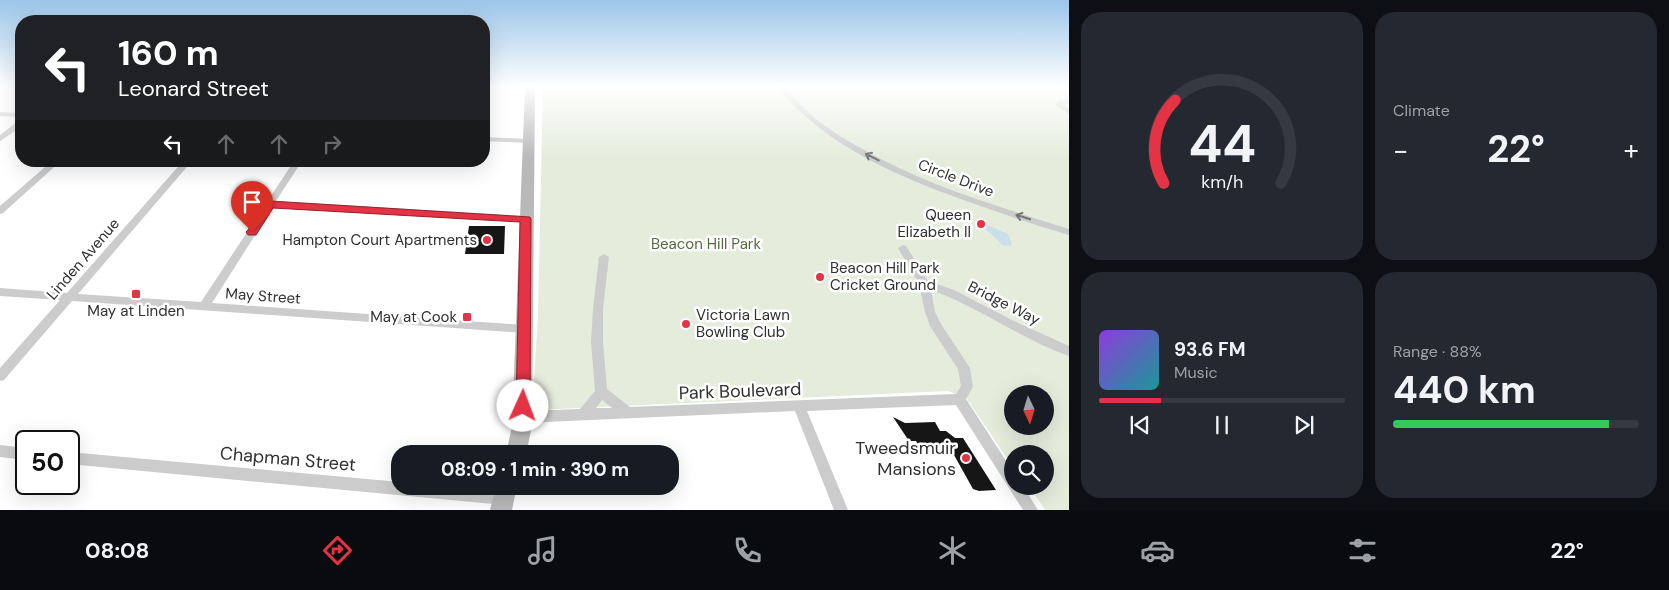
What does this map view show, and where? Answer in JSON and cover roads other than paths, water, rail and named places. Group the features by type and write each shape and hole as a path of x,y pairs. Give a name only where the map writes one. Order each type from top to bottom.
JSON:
{"main road":[{"path":"518,445 523,417 529,111"}],"street":[{"name":"Circle Drive","path":"803,111 837,138 873,158 926,182 1069,232"},
{"path":"0,114 15,115"},
{"path":"0,139 15,128"},
{"path":"490,139 528,141"},
{"path":"0,211 50,167"},
{"name":"Linden Avenue","path":"0,376 183,167"},
{"path":"204,306 294,167"},
{"path":"270,204 526,219"},
{"path":"903,248 924,284 930,312 936,326 964,368 967,387 959,399 1004,469"},
{"path":"584,414 601,392 597,342 598,309 604,257"},
{"name":"Bridge Way","path":"924,284 950,293 1010,324 1069,351"},
{"name":"May Street","path":"0,292 525,330"},
{"path":"601,392 627,412"},
{"name":"Park Boulevard","path":"523,417 959,399"},
{"path":"799,406 841,510"},
{"path":"0,451 15,453"},
{"name":"Chapman Street","path":"80,459 504,498"},
{"path":"1021,495 1031,510"}],"water":[{"path":"983,223 1008,234 1011,246 1002,245 983,227 981,224"}],"place":[{"name":"Queen Elizabeth II","path":"981,224"},
{"name":"Hampton Court Apartments","path":"487,240"},
{"name":"Beacon Hill Park Cricket Ground","path":"820,277"},
{"name":"May at Linden","path":"136,294"},
{"name":"May at Cook","path":"467,317"},
{"name":"Victoria Lawn Bowling Club","path":"686,324"},
{"name":"Tweedsmuir Mansions","path":"966,458"}],"park label":[{"name":"Beacon Hill Park","path":"706,244"}]}
